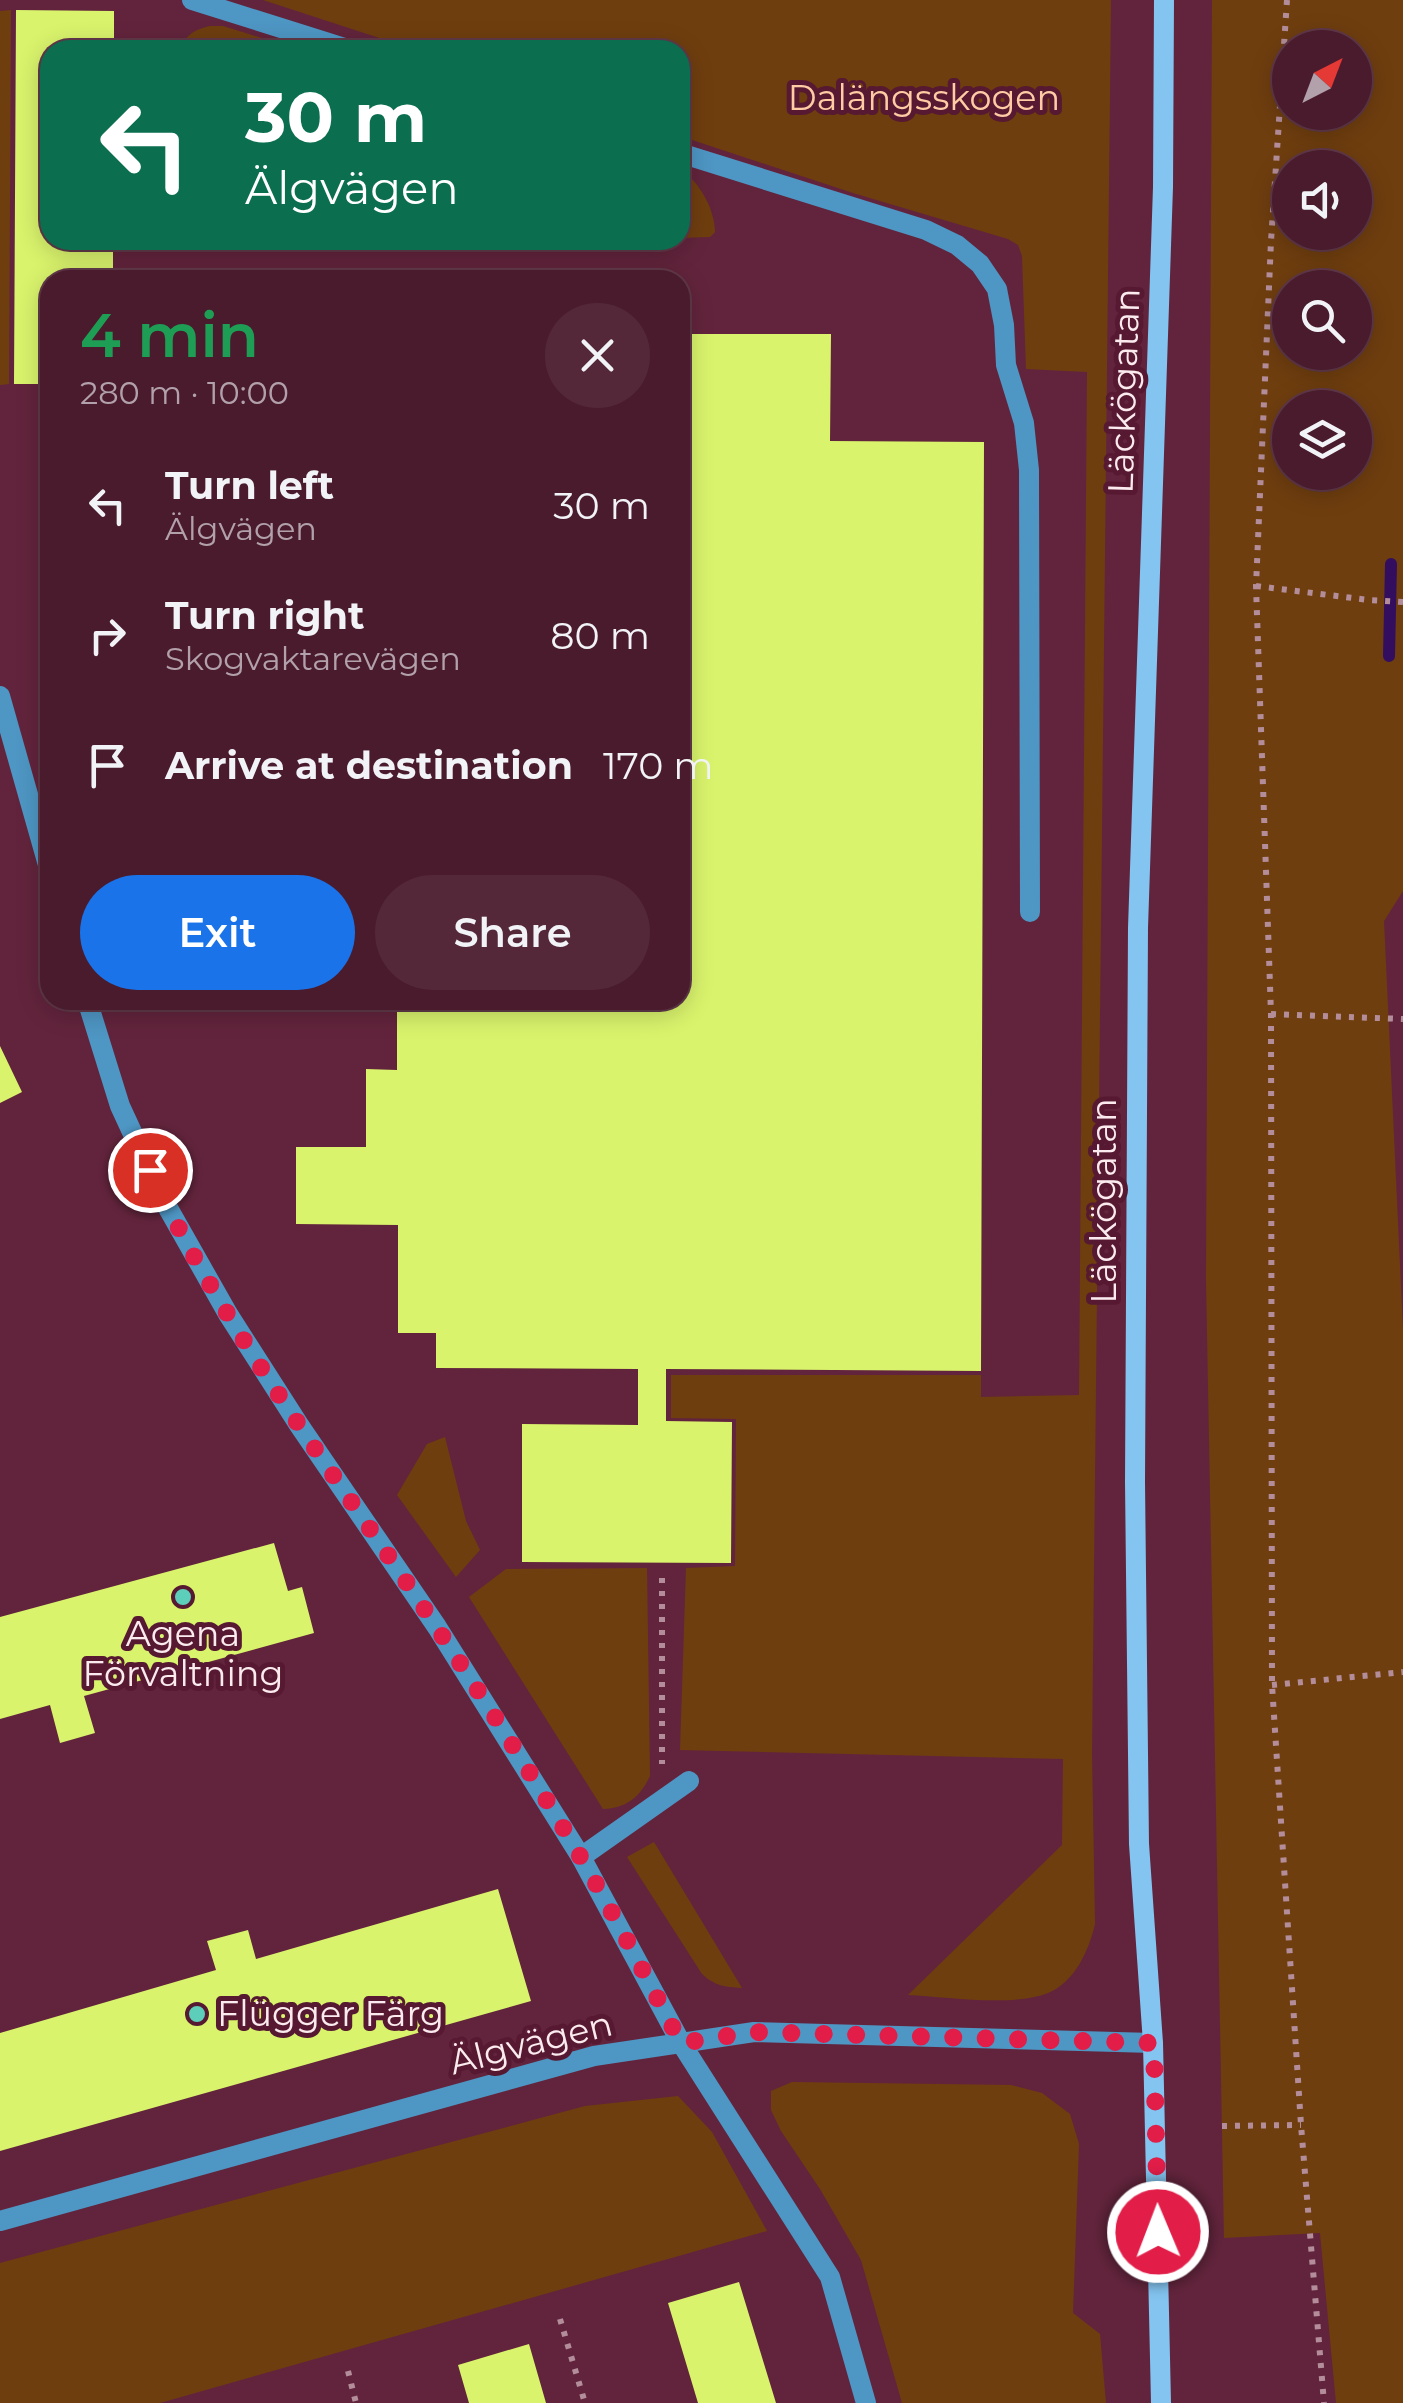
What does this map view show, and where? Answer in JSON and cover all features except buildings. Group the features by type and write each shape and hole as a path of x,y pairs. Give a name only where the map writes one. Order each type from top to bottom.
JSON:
{"main road":[{"name":"Läckögatan","path":"1161,2403 1154,2043 1139,1844 1135,1482 1138,928 1163,187 1164,0"}],"street":[{"path":"192,0 319,40"},
{"path":"690,156 926,230 957,244 980,264 997,289 1006,365 1024,423 1029,458 1030,912"},
{"path":"0,696 40,837"},
{"path":"89,1010 120,1106 164,1201 228,1314 437,1627 580,1857 681,2043 830,2277 866,2403"},
{"path":"580,1857 688,1781"},
{"name":"Älgvägen","path":"0,2222 594,2056 754,2032 1154,2043"}],"path":[{"path":"1288,0 1271,241 1256,586 1271,1014 1272,1685 1324,2403"},
{"path":"1256,586 1403,602"},
{"path":"1271,1014 1403,1020"},
{"path":"662,1578 662,1800"},
{"path":"1272,1685 1403,1672"},
{"path":"1222,2126 1301,2125"},
{"path":"560,2319 585,2403"},
{"path":"348,2371 356,2403"}],"green space":[{"name":"Dalängsskogen","path":"263,0 1111,0 1092,1753 1095,1924 1079,1964 1066,1981 1048,1993 1017,2000 908,1995 1062,1845 1063,1759 680,1750 686,1568 735,1566 736,1419 671,1418 671,1375 981,1375 981,1397 1079,1395 1087,372 1026,369 1022,256 1018,245 1008,239 690,139 690,40 385,40"},
{"path":"1212,0 1403,0 1403,891 1384,921 1403,1330 1403,2403 1336,2403 1320,2233 1224,2238 1206,1279"},
{"path":"11,10 9,384 0,385 0,11"},
{"path":"223,26 268,40 185,40 199,29"},
{"path":"690,178 709,205 715,232 710,237 690,238"},
{"path":"445,1437 466,1521 480,1550 456,1577 397,1495 427,1444"},
{"path":"647,1568 650,1776 632,1800 603,1809 469,1597 506,1569"},
{"path":"654,1842 742,1988 720,1985 702,1974 627,1857"},
{"path":"792,2082 1011,2085 1042,2093 1070,2114 1079,2144 1073,2313 1100,2334 1106,2403 902,2403 861,2260 771,2110 771,2091"},
{"path":"678,2096 712,2132 767,2231 160,2403 0,2403 0,2263 585,2106"}],"waterway":[{"path":"1389,656 1391,564"}],"place":[{"name":"Agena Förvaltning","path":"183,1597"},
{"name":"Flügger Färg","path":"197,2014"}],"route":[{"path":"150,1170 228,1314 437,1627 580,1857 681,2043 754,2032 1154,2043 1158,2232"}]}
